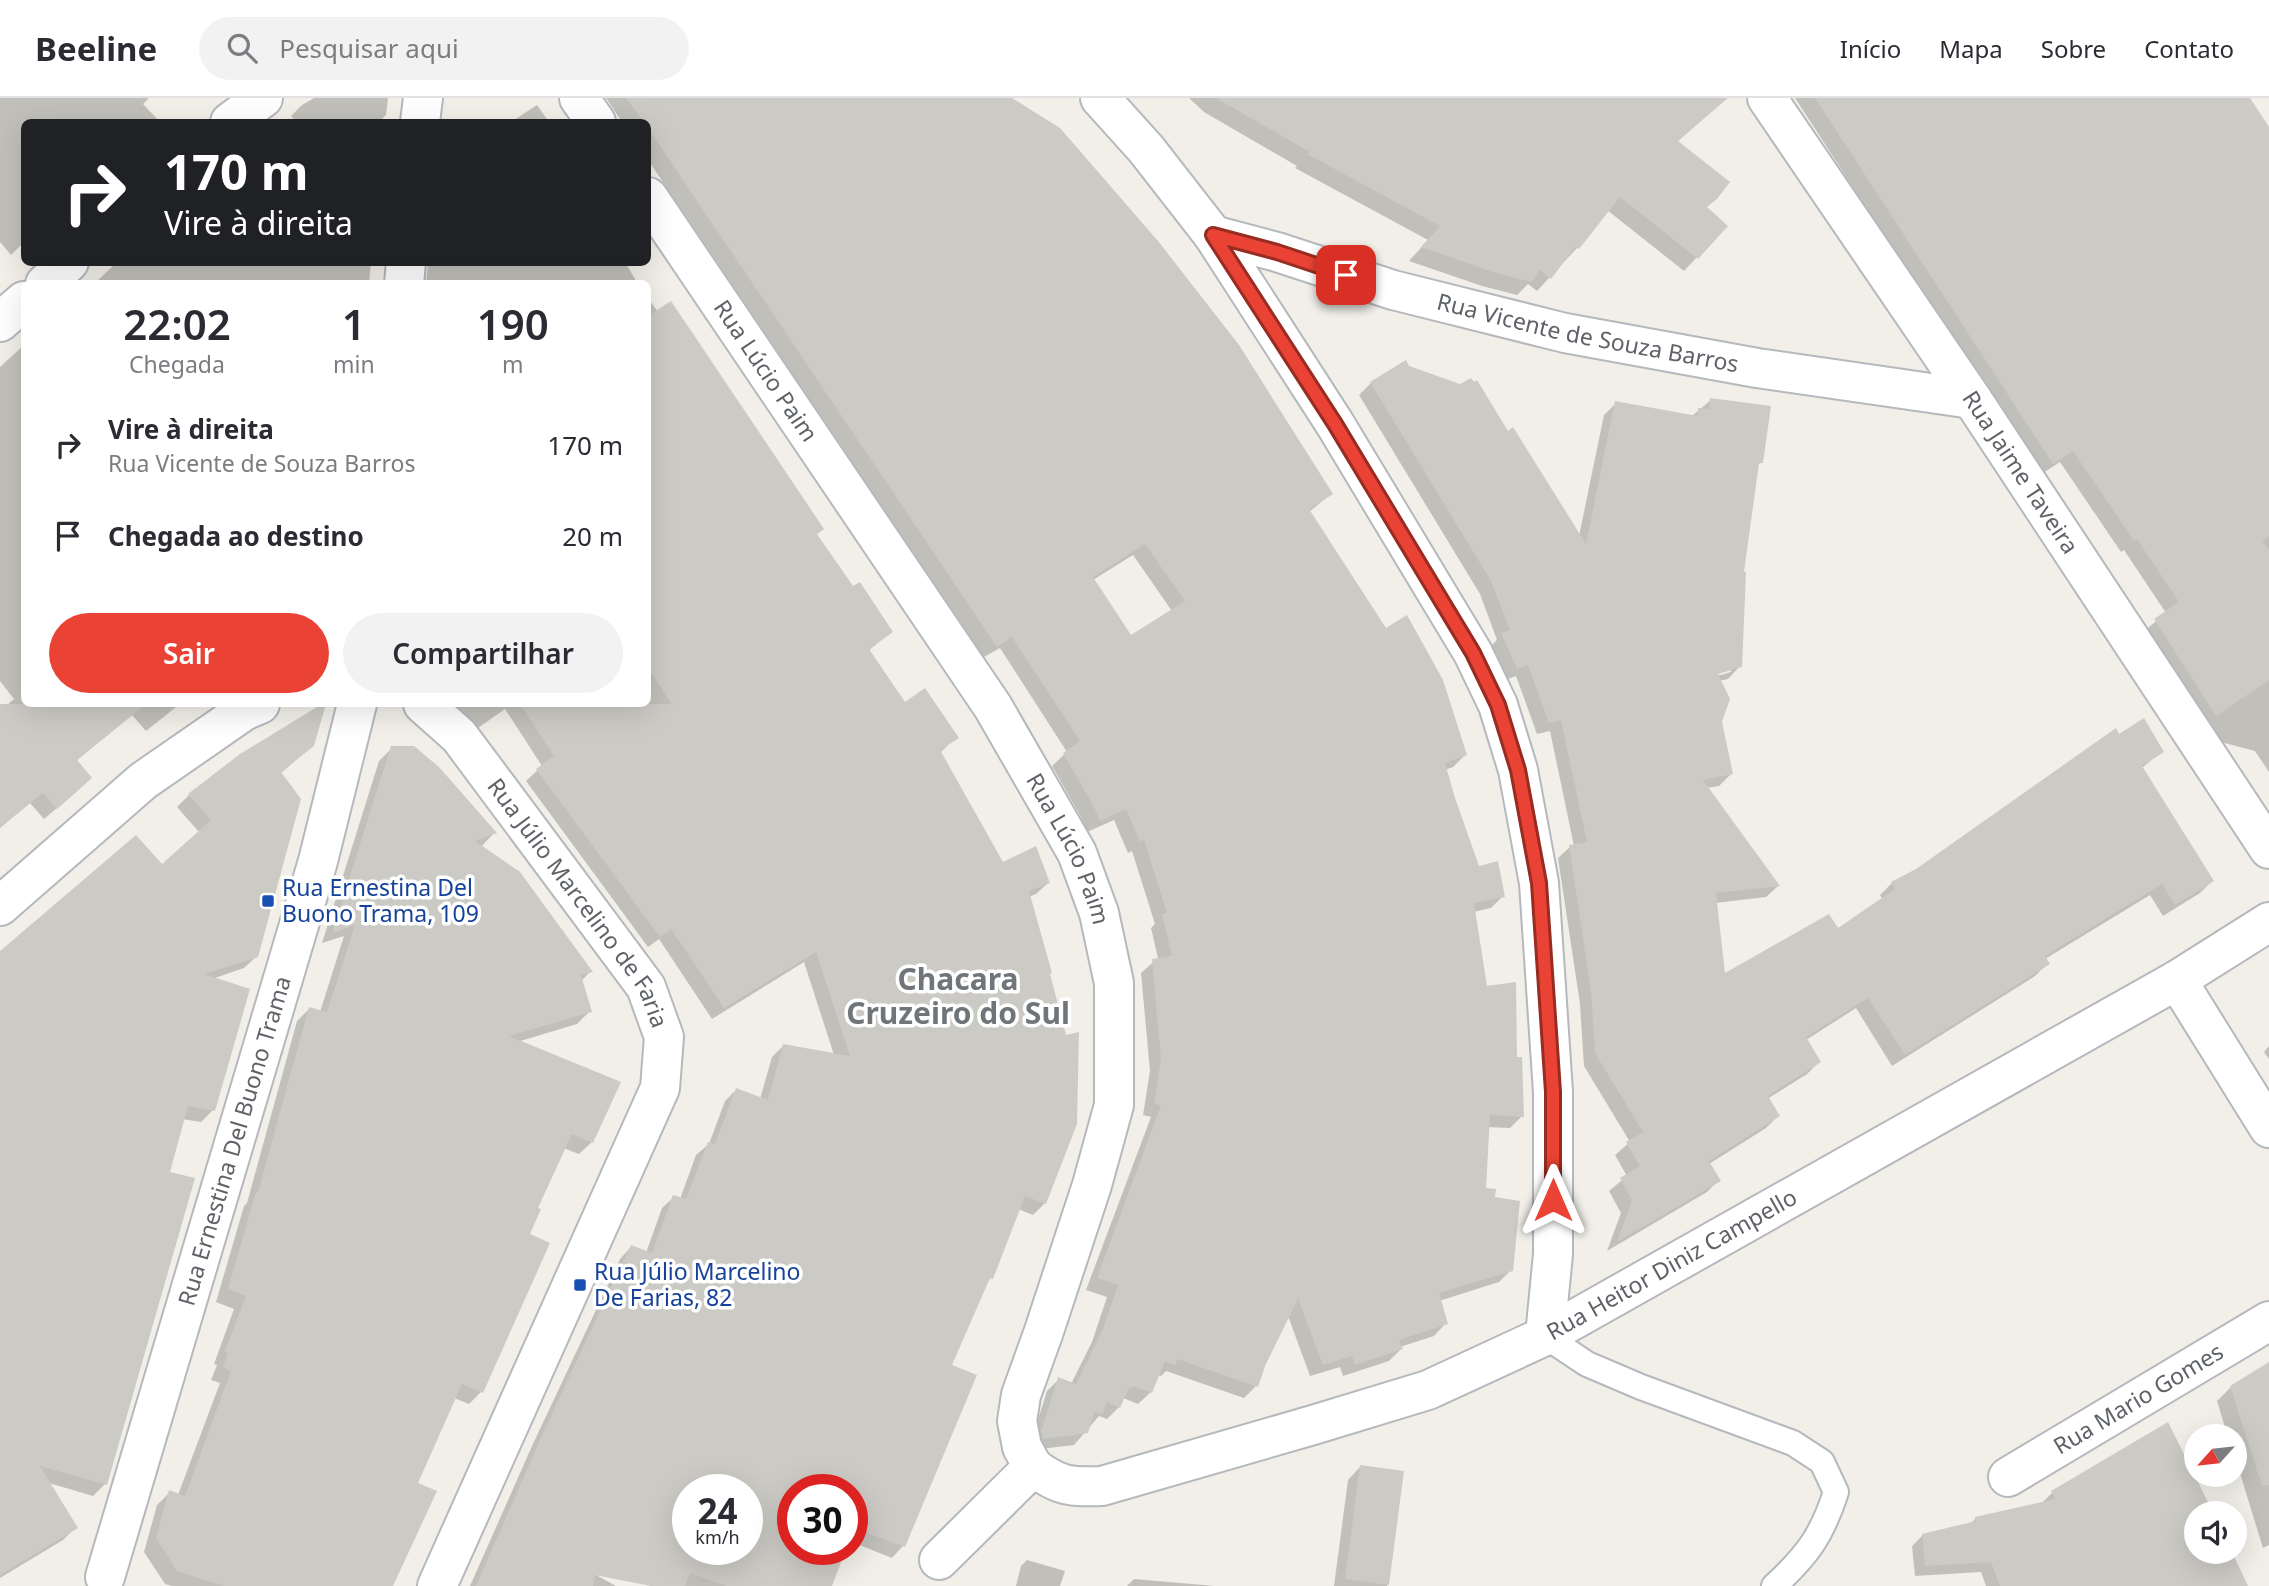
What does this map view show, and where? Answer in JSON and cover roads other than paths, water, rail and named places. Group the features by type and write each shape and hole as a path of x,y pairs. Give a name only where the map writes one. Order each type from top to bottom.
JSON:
{"street":[{"path":"234,119 263,98"},
{"path":"420,119 423,98"},
{"path":"579,98 594,119"},
{"path":"1100,98 1146,149 1213,235 1335,424 1459,630 1488,684 1502,718 1518,770 1539,883 1553,1092 1553,1254 1545,1336"},
{"name":"Rua Jaime Taveira","path":"1767,98 1972,399 2269,849"},
{"name":"Rua Lúcio Paim","path":"651,201 993,707 1077,853 1099,913 1114,983 1114,1105 1088,1197 1021,1395 1017,1420 1022,1447 1033,1467"},
{"name":"Rua Vicente de Souza Barros","path":"1213,235 1277,252 1393,289 1565,334 1757,368 1972,399"},
{"path":"49,280 65,266"},
{"path":"0,322 21,304"},
{"path":"0,906 143,781 253,707"},
{"name":"Rua Ernestina Del Buono Trama","path":"107,1583 318,861 356,707"},
{"name":"Rua Júlio Marcelino de Faria","path":"426,707 459,736 646,987 664,1037 660,1088 437,1586"},
{"name":"Rua Heitor Diniz Campello","path":"1033,1467 1051,1481 1074,1487 1102,1486 1428,1390 1545,1336 2177,980 2269,922"},
{"path":"2177,980 2269,1128"},
{"name":"Rua Mario Gomes","path":"2008,1477 2269,1321"},
{"path":"939,1560 1033,1467"}],"lane":[{"path":"1545,1336 1587,1364 1641,1387 1793,1443 1822,1462 1836,1492 1827,1521 1809,1552 1774,1586"}],"place":[{"name":"Rua Ernestina Del Buono Trama, 109","path":"268,901"},
{"name":"Rua Júlio Marcelino De Farias, 82","path":"580,1285"}],"district":[{"name":"Chacara Cruzeiro do Sul","path":"958,997"}]}
